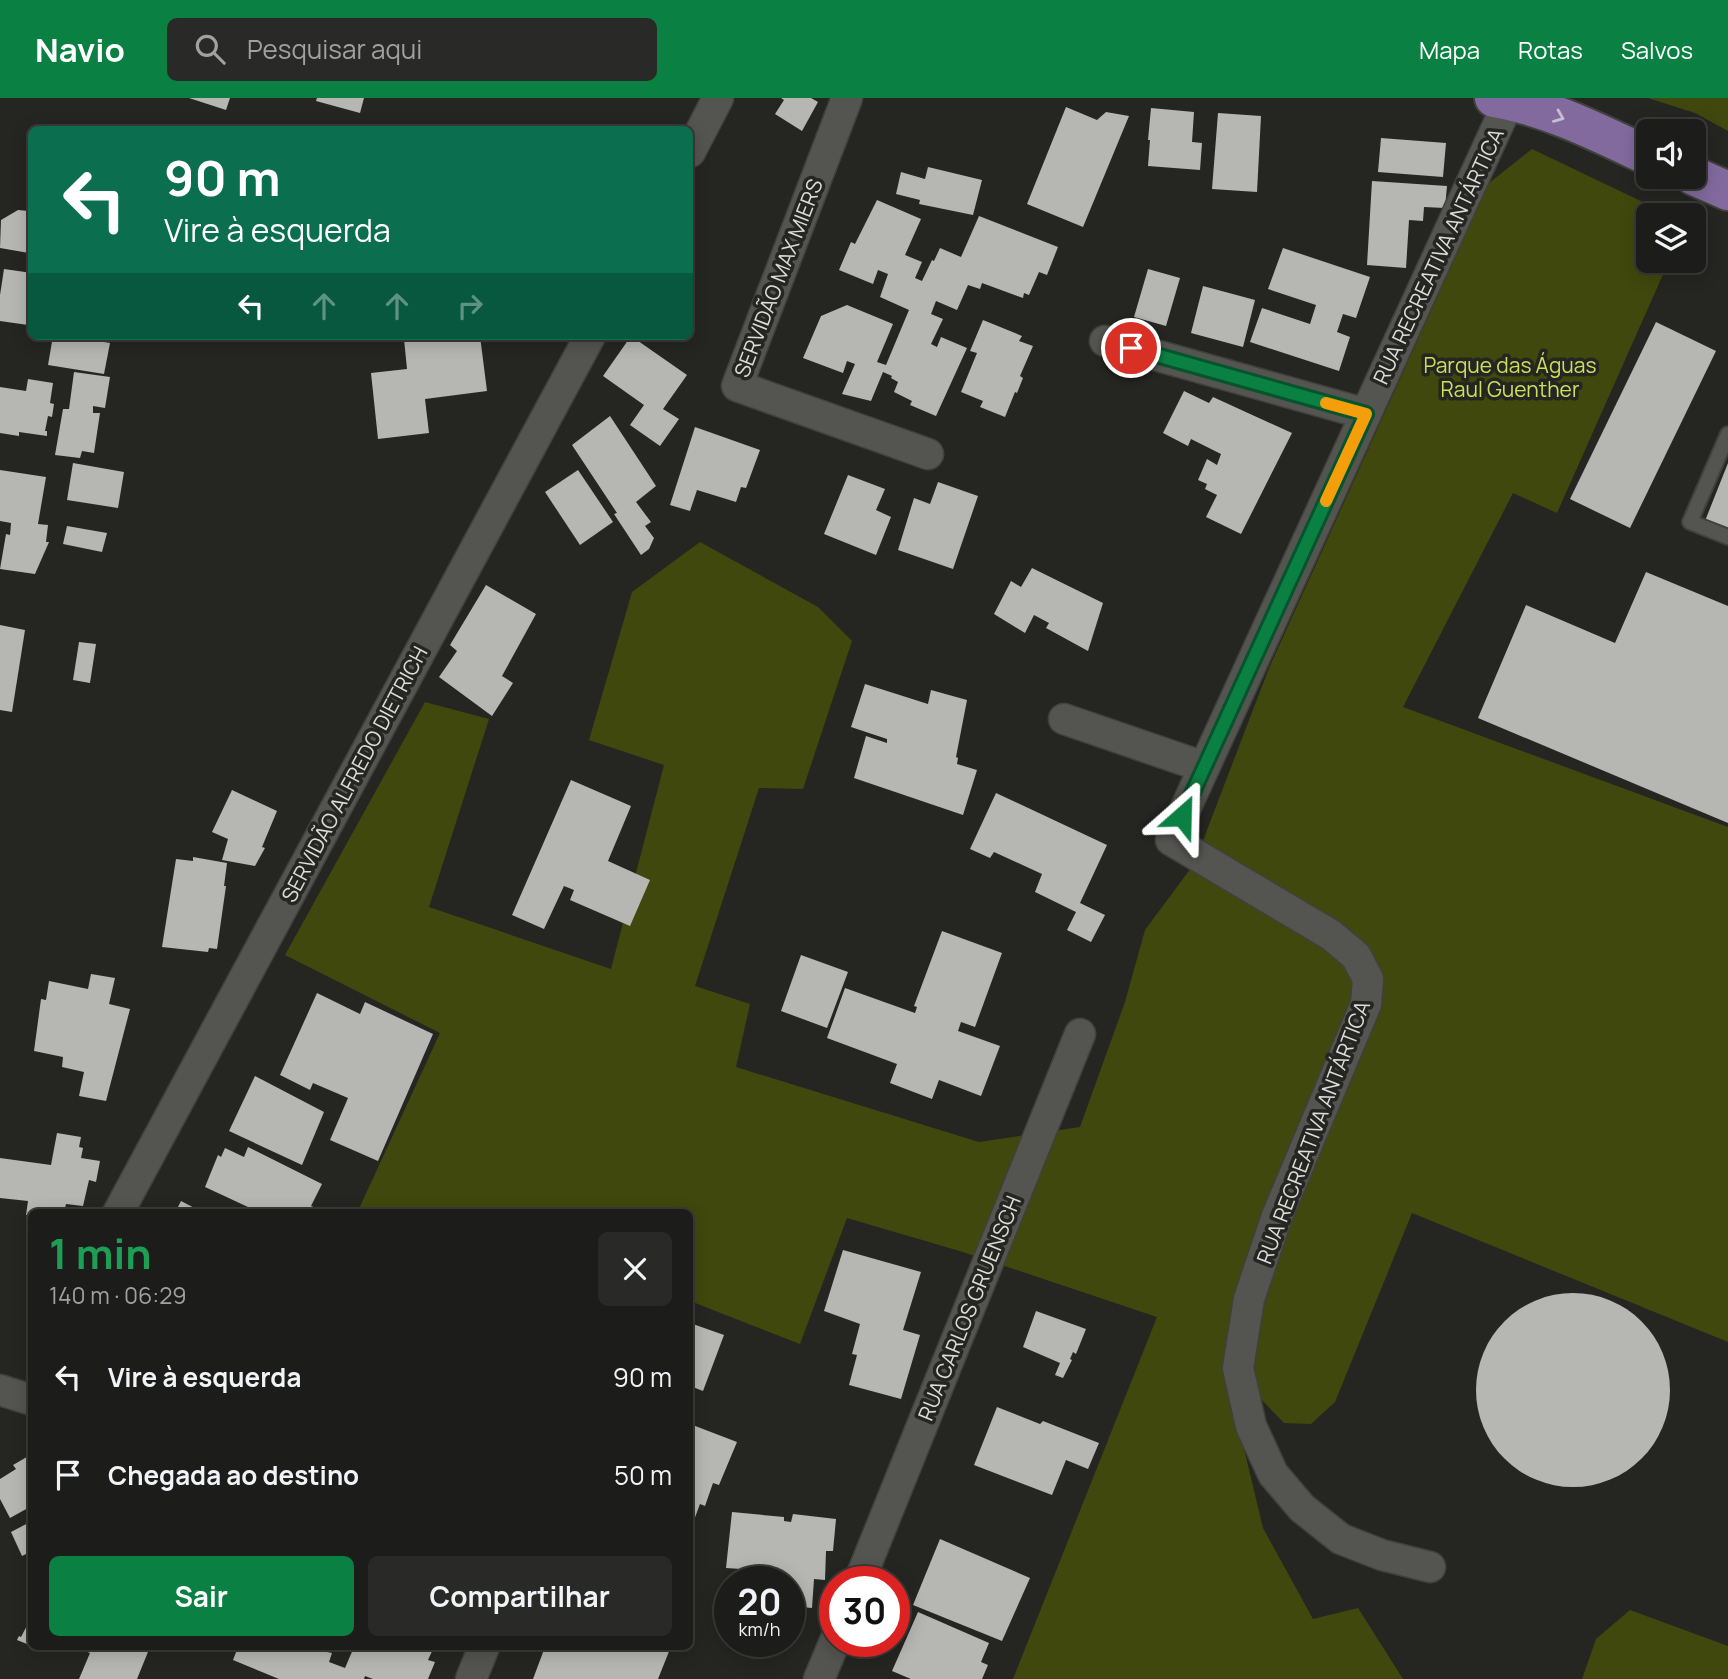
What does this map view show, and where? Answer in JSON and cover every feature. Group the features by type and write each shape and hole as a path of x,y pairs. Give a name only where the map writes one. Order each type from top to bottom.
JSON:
{"main road":[{"path":"1502,99 1551,114 1636,151"},
{"path":"1706,181 1728,191"}],"street":[{"path":"693,146 718,98"},
{"name":"SERVIDÃO MAX MIERS","path":"847,98 737,386 928,454"},
{"name":"RUA RECREATIVA ANTÁRTICA","path":"1430,1567 1382,1555 1341,1539 1301,1508 1273,1474 1251,1426 1238,1368 1249,1299 1277,1216 1366,1003 1368,979 1356,956 1331,935 1171,840 1366,414 1502,99"},
{"name":"SERVIDÃO ALFREDO DIETRICH","path":"120,1209 588,340"},
{"path":"1105,341 1366,414"},
{"path":"1064,719 1205,767"},
{"name":"RUA CARLOS GRUENSCH","path":"865,1566 1080,1034"},
{"path":"471,1679 483,1650"},
{"path":"819,1679 828,1657"}],"lane":[{"path":"1728,435 1690,522 1728,537"}],"green space":[{"path":"1648,98 1728,98 1728,131 1695,113"},
{"name":"Parque das Águas Raul Guenther","path":"1532,149 1645,203 1636,203 1636,273 1664,273 1557,513 1513,493 1403,707 1728,827 1728,1342 1412,1213 1335,1402 1311,1424 1284,1423 1257,1395 1230,1390 1263,1528 1313,1619 1358,1608 1403,1679 1013,1679 1157,1317 963,1252 847,1218 800,1344 693,1302 693,1209 359,1209 440,1033 285,955 425,702 489,719 429,907 611,969 664,765 589,740 632,592 700,542 818,607 852,641 803,789 759,788 695,986 750,1004 736,1067 979,1142 1080,1127 1125,1002 1145,930 1194,864 1269,668 1489,183"},
{"path":"1630,1610 1728,1646 1728,1679 1582,1679 1596,1639"}],"building":[{"path":"189,98 230,98 226,110"},
{"path":"317,98 364,98 360,113 316,101"},
{"path":"781,98 811,98 818,102 802,131 775,114 784,100"},
{"path":"1066,107 1097,120 1106,112 1129,116 1083,227 1027,204"},
{"path":"1151,108 1194,112 1192,142 1202,143 1200,170 1148,166"},
{"path":"1218,113 1261,116 1257,192 1212,189"},
{"path":"1381,138 1446,143 1443,177 1378,172"},
{"path":"928,167 982,180 973,215 919,204 920,200 896,194 901,172 925,179"},
{"path":"1372,181 1447,186 1445,208 1424,207 1423,221 1409,220 1406,268 1367,265"},
{"path":"877,200 921,219 905,255 922,262 915,278 922,281 940,248 961,257 979,216 1058,247 1047,275 1039,272 1029,295 1024,293 1023,298 982,283 980,289 968,285 957,310 936,301 931,314 943,319 931,344 937,347 941,337 967,348 936,416 910,405 912,401 894,392 898,382 883,372 871,401 842,394 855,364 847,361 843,373 803,358 821,316 847,305 893,324 877,362 886,365 909,310 880,297 888,274 878,270 873,284 839,270 851,242 855,244"},
{"path":"18,210 28,211 28,253 0,248 1,220"},
{"path":"1283,248 1370,277 1356,318 1343,314 1337,332 1350,337 1339,371 1250,342 1262,308 1310,324 1316,305 1268,289"},
{"path":"4,269 28,272 28,325 0,321"},
{"path":"1148,269 1180,278 1166,326 1134,317"},
{"path":"1203,286 1255,300 1243,347 1191,333"},
{"path":"983,320 1022,336 1019,341 1033,346 1020,376 1023,378 1005,417 980,407 983,401 961,392 977,353 970,351"},
{"path":"1656,322 1716,351 1630,528 1570,499"},
{"path":"52,340 110,343 104,374 48,365"},
{"path":"404,340 481,340 487,391 425,399 429,433 378,439 371,373 407,369"},
{"path":"628,340 637,340 687,375 663,409 679,419 660,446 630,425 644,405 603,376"},
{"path":"74,372 110,377 105,408 93,406 93,413 100,413 94,453 82,451 80,458 55,455 63,409 69,409"},
{"path":"28,379 53,383 50,403 54,404 52,417 48,416 45,431 47,436 19,432 19,436 0,433 0,387 26,391"},
{"path":"1184,391 1209,403 1213,397 1292,433 1241,534 1206,517 1217,495 1205,489 1207,484 1198,480 1207,459 1217,465 1221,454 1191,439 1188,446 1163,433"},
{"path":"610,416 656,486 636,502 651,522 645,526 654,538 649,549 641,555 572,445"},
{"path":"695,427 760,450 746,488 741,487 736,502 697,490 690,511 670,505"},
{"path":"73,463 124,472 118,508 67,500"},
{"path":"1728,463 1728,536 1703,526"},
{"path":"0,470 46,477 38,524 48,525 46,542 49,542 35,574 0,569 6,534 10,535 11,523 0,521"},
{"path":"578,470 613,522 580,545 545,492"},
{"path":"848,475 885,489 876,510 891,517 876,555 824,534"},
{"path":"938,482 978,496 953,569 898,550 914,498 930,504"},
{"path":"67,526 107,533 102,552 63,544"},
{"path":"1032,568 1103,603 1088,651 1046,628 1049,623 1034,615 1025,633 994,614 1011,581 1021,587"},
{"path":"1646,572 1728,606 1728,823 1478,718 1526,605 1615,643"},
{"path":"486,585 536,614 502,676 513,683 492,716 439,677 457,651 450,645"},
{"path":"0,625 25,630 12,712 0,710"},
{"path":"79,642 96,644 90,683 73,680"},
{"path":"865,684 928,704 931,690 967,700 957,764 977,770 963,815 854,778 866,736 887,743 887,739 851,727"},
{"path":"571,780 631,806 608,861 650,880 630,926 570,900 574,890 564,886 544,929 512,915"},
{"path":"232,790 277,811 262,847 265,848 255,866 222,860 228,839 212,832"},
{"path":"996,793 1107,845 1080,903 1105,915 1091,942 1067,930 1076,912 1035,892 1042,874 994,852 990,858 970,849"},
{"path":"193,857 227,863 217,949 209,948 208,952 162,947 176,859 193,861"},
{"path":"942,931 1002,953 975,1027 961,1022 958,1031 1000,1046 981,1096 939,1080 932,1099 890,1083 897,1064 827,1038 845,988 915,1013 917,1007 914,1006"},
{"path":"801,955 848,972 827,1028 781,1011"},
{"path":"91,974 115,978 109,1004 130,1009 106,1101 79,1096 84,1072 62,1067 63,1057 34,1051 41,999 46,1000 49,981 88,989"},
{"path":"317,993 360,1014 365,1002 433,1034 378,1161 330,1140 348,1098 313,1083 310,1090 280,1075"},
{"path":"255,1076 324,1112 302,1165 229,1131"},
{"path":"57,1133 81,1137 81,1158 100,1161 96,1182 89,1180 83,1206 66,1204 65,1209 28,1209 28,1215 26,1215 28,1201 0,1198 0,1158 51,1165"},
{"path":"248,1147 322,1184 311,1206 315,1209 252,1209 205,1187 218,1155 221,1157 225,1148 244,1157"},
{"path":"181,1201 196,1209 177,1209"},
{"path":"843,1250 921,1272 903,1330 920,1335 901,1399 849,1385 857,1355 852,1354 860,1324 824,1311"},
{"path":"1573,1293 1610,1301 1641,1322 1662,1353 1670,1390 1662,1427 1641,1458 1610,1479 1573,1487 1536,1479 1505,1458 1484,1427 1476,1390 1484,1353 1505,1322 1536,1301"},
{"path":"1036,1311 1086,1329 1063,1378 1055,1375 1060,1363 1023,1347"},
{"path":"693,1324 724,1335 703,1391 693,1387"},
{"path":"997,1407 1040,1424 1043,1421 1099,1443 1088,1469 1066,1460 1052,1495 974,1465"},
{"path":"693,1425 737,1442 719,1485 713,1483 705,1506 700,1504 693,1523"},
{"path":"28,1456 28,1508 10,1518 0,1499 0,1479 16,1469 13,1465"},
{"path":"732,1512 784,1517 784,1521 791,1522 793,1514 836,1519 833,1551 826,1551 825,1566 819,1566 819,1579 814,1579 812,1608 805,1607 805,1566 726,1566"},
{"path":"28,1523 28,1553 22,1556 11,1532"},
{"path":"940,1539 1030,1578 1002,1641 913,1605"},
{"path":"918,1612 989,1643 981,1662 988,1665 982,1679 911,1679 892,1671 898,1657 910,1657 910,1630"},
{"path":"28,1624 28,1644 17,1640"},
{"path":"82,1650 149,1650 137,1679 79,1679 90,1653"},
{"path":"237,1650 328,1650 332,1653 329,1662 345,1668 353,1650 433,1650 428,1660 435,1662 428,1679 373,1679 365,1676 364,1679 279,1679 233,1660"},
{"path":"544,1650 670,1650 658,1679 533,1679"}],"slow traffic":[{"path":"1326,403 1366,414 1326,501"}],"route":[{"path":"1131,348 1366,414 1182,816"}]}
